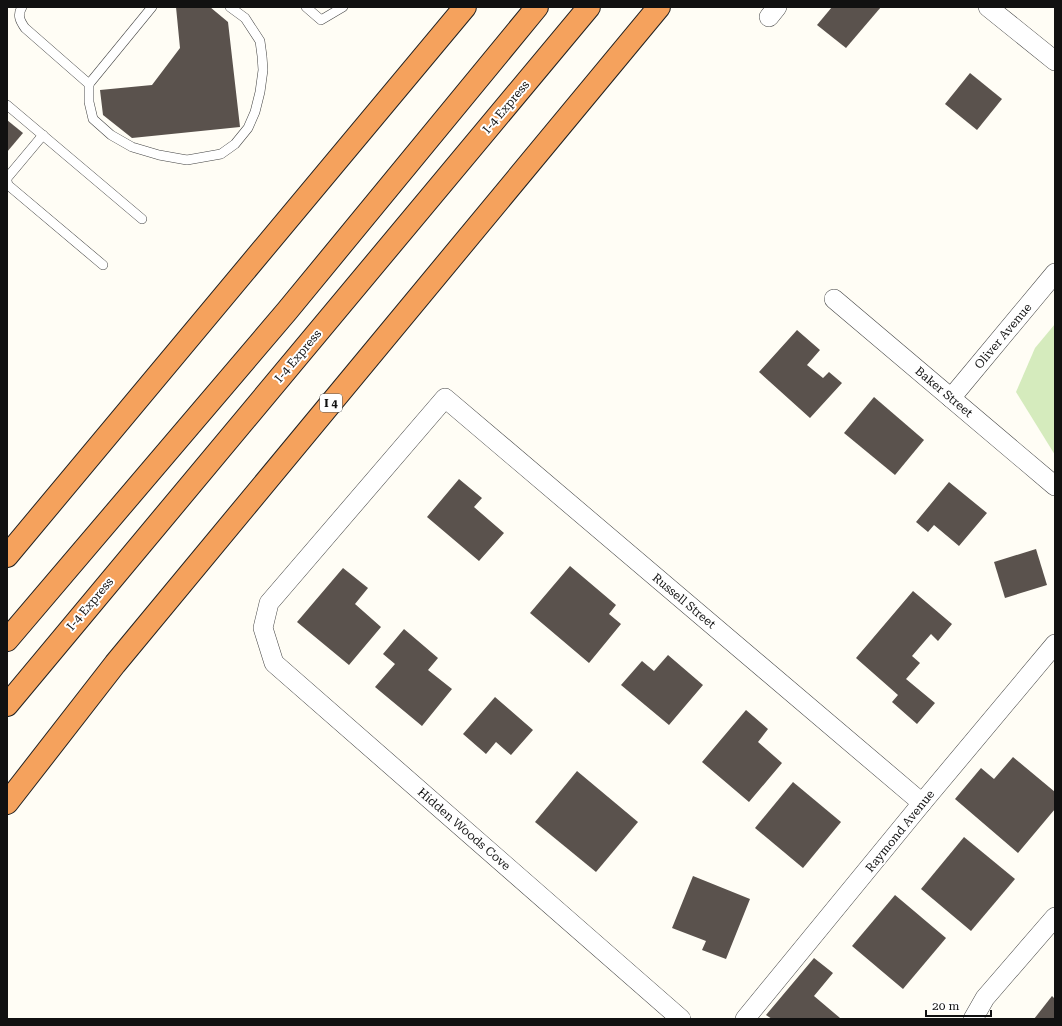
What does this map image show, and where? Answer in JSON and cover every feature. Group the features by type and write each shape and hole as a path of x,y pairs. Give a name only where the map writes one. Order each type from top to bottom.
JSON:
{"highway":[{"path":"7,556 465,7"},
{"path":"7,640 287,311 537,7"},
{"name":"I-4 Express","path":"7,705 589,7"},
{"name":"I 4","path":"7,803 115,664 659,7"}],"street":[{"path":"988,7 1055,62"},
{"name":"Oliver Avenue","path":"951,398 1055,273"},
{"name":"Baker Street","path":"834,298 1055,486"},
{"name":"Russell Street","path":"263,628 269,603 445,398 922,803"},
{"name":"Hidden Woods Cove","path":"263,628 274,663 681,1019"},
{"name":"Raymond Avenue","path":"745,1019 922,803 1055,644"},
{"path":"973,1019 985,998 1055,917"}],"lane":[{"path":"152,7 89,84 89,102 93,119 111,135 132,147 159,155 187,160 221,154 235,144 248,128 255,112 260,92 262,70 260,41 245,18 230,7"},
{"path":"306,7 320,20 343,7"},
{"path":"21,8 19,16 20,22 25,28 89,84"},
{"path":"7,105 142,219"},
{"path":"43,135 7,179 8,185 103,265"}],"green space":[{"path":"1055,324 1055,455 1016,392 1035,348"}],"building":[{"path":"176,7 210,7 228,22 240,127 132,138 103,115 100,90 152,85 180,48"},
{"path":"832,7 881,7 846,48 817,25"},
{"path":"970,73 1002,99 977,130 945,104"},
{"path":"7,120 23,133 7,152"},
{"path":"797,330 820,350 807,365 823,378 829,372 842,383 810,418 759,372"},
{"path":"874,397 924,440 895,475 844,433"},
{"path":"459,479 482,498 474,507 504,533 479,561 427,517"},
{"path":"949,482 987,513 959,546 934,525 928,532 916,522"},
{"path":"1036,549 1047,585 1005,598 994,562"},
{"path":"570,566 616,605 609,614 621,624 589,663 530,613"},
{"path":"343,568 368,588 355,604 381,627 349,665 297,622"},
{"path":"913,591 952,624 938,641 931,634 912,656 920,663 906,679 935,703 917,724 892,702 898,695 856,658"},
{"path":"404,629 438,658 428,670 452,689 422,726 375,687 395,664 383,654"},
{"path":"668,655 703,685 669,725 621,685 642,661 654,671"},
{"path":"495,697 533,730 511,755 496,742 486,754 463,734"},
{"path":"746,710 768,729 758,742 782,763 749,802 702,762"},
{"path":"1013,757 1055,792 1055,809 1018,853 955,799 981,768 994,779"},
{"path":"577,771 638,822 596,872 535,822"},
{"path":"793,782 841,822 803,868 755,828"},
{"path":"964,837 1015,879 971,931 921,889"},
{"path":"693,876 750,899 726,959 702,950 706,941 672,928"},
{"path":"895,895 946,938 903,989 852,946"},
{"path":"814,958 833,973 814,996 840,1019 772,1019 766,1015"},
{"path":"1052,996 1055,999 1055,1019 1034,1019"}]}
